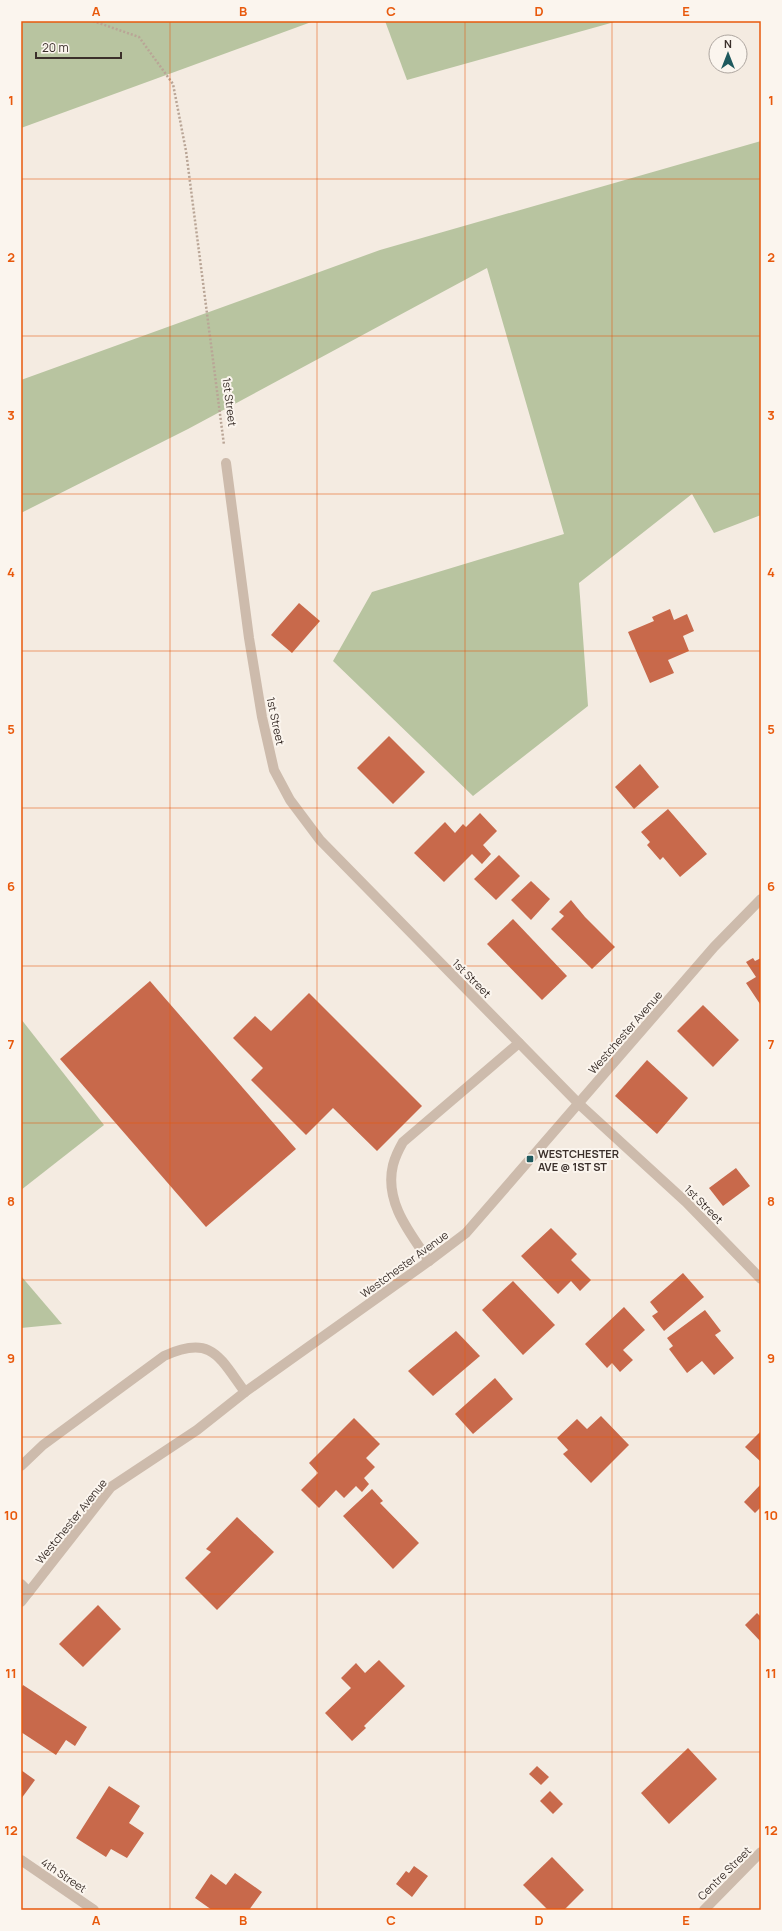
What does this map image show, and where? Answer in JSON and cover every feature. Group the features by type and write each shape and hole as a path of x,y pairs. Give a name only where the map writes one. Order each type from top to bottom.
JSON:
{"street":[{"name":"1st Street","path":"226,463 262,717 274,770 290,800 320,840 579,1104 686,1202 761,1279"},
{"name":"Westchester Avenue","path":"21,1602 111,1487 197,1430 246,1392 466,1233 714,947 761,899"},
{"path":"429,1261 398,1214 392,1188 393,1165 403,1142 520,1043"},
{"path":"21,1466 43,1445 164,1356 184,1348 210,1350 218,1356 246,1392"},
{"path":"21,1584 29,1592"},
{"name":"Centre Street","path":"704,1910 761,1852"},
{"name":"4th Street","path":"21,1860 94,1910"}],"path":[{"name":"1st Street","path":"92,21 139,37 173,84 186,152 226,463"}],"green space":[{"path":"21,21 314,21 21,128"},
{"path":"385,21 618,21 407,80"},
{"path":"761,141 761,515 714,533 692,494 579,583 588,706 473,796 333,661 372,592 564,534 487,268 188,429 21,513 21,380 380,250"},
{"path":"21,1019 104,1125 21,1190"},
{"path":"21,1276 62,1324 21,1328"}],"building":[{"path":"299,603 320,621 292,653 271,635"},
{"path":"670,609 674,620 687,614 694,631 683,636 689,651 668,660 674,673 650,683 628,632 654,621 652,617"},
{"path":"389,736 425,772 393,804 357,768"},
{"path":"640,764 659,787 634,809 615,787"},
{"path":"668,809 707,854 680,877 663,857 660,860 647,845 650,842 641,832"},
{"path":"480,813 497,831 483,845 491,854 482,864 472,854 444,882 414,853 445,822 455,833 463,824 466,827"},
{"path":"499,855 520,876 496,900 474,879"},
{"path":"531,881 550,899 531,920 511,900"},
{"path":"571,900 585,917 615,947 592,969 551,929 564,916 559,912"},
{"path":"513,919 567,976 542,1000 487,944"},
{"path":"753,958 755,961 761,958 760,1004 746,983 756,977 746,962"},
{"path":"150,981 296,1149 206,1227 60,1059"},
{"path":"309,993 422,1106 377,1151 333,1108 306,1135 251,1080 263,1068 233,1038 255,1016 271,1031"},
{"path":"703,1005 739,1040 713,1067 677,1031"},
{"path":"647,1060 688,1098 657,1134 615,1096"},
{"path":"736,1168 750,1186 723,1206 709,1188"},
{"path":"551,1228 577,1254 571,1260 591,1280 580,1291 571,1281 558,1294 521,1256"},
{"path":"683,1273 704,1297 664,1331 652,1316 658,1312 650,1302"},
{"path":"513,1281 555,1325 523,1355 482,1310"},
{"path":"624,1307 645,1330 623,1350 633,1360 620,1372 612,1363 607,1368 585,1344"},
{"path":"705,1310 721,1331 715,1335 734,1358 714,1375 702,1361 687,1373 669,1349 673,1346 667,1338"},
{"path":"456,1331 480,1356 433,1396 408,1371"},
{"path":"495,1378 513,1399 473,1434 455,1414"},
{"path":"601,1416 629,1445 591,1483 563,1454 568,1450 557,1438 577,1419 587,1429"},
{"path":"354,1418 380,1444 366,1458 375,1467 364,1478 369,1484 362,1492 356,1486 344,1498 336,1490 319,1508 301,1490 318,1473 309,1463"},
{"path":"761,1431 761,1462 745,1447"},
{"path":"761,1484 761,1507 755,1513 744,1502"},
{"path":"372,1489 383,1501 380,1503 419,1543 393,1569 343,1516"},
{"path":"237,1517 274,1552 217,1610 185,1578 211,1552 206,1549"},
{"path":"98,1605 121,1629 83,1667 59,1644"},
{"path":"757,1613 761,1617 761,1642 745,1625"},
{"path":"379,1660 405,1686 364,1726 366,1728 352,1741 325,1713 351,1688 341,1678 356,1663 365,1673"},
{"path":"23,1685 87,1727 75,1746 66,1740 56,1755 21,1732 21,1689"},
{"path":"688,1748 717,1779 669,1824 641,1793"},
{"path":"537,1766 549,1777 541,1785 529,1774"},
{"path":"21,1770 35,1780 21,1799"},
{"path":"109,1786 140,1806 129,1823 144,1833 127,1858 111,1849 106,1857 76,1838"},
{"path":"550,1791 563,1804 553,1814 540,1801"},
{"path":"552,1857 584,1890 564,1910 548,1910 523,1885"},
{"path":"414,1866 428,1876 412,1897 396,1884 406,1871 409,1873"},
{"path":"235,1873 262,1892 249,1910 212,1910 195,1898 211,1874 226,1885"}],"place":[{"name":"WESTCHESTER AVE @ 1ST ST","path":"530,1159"}]}
